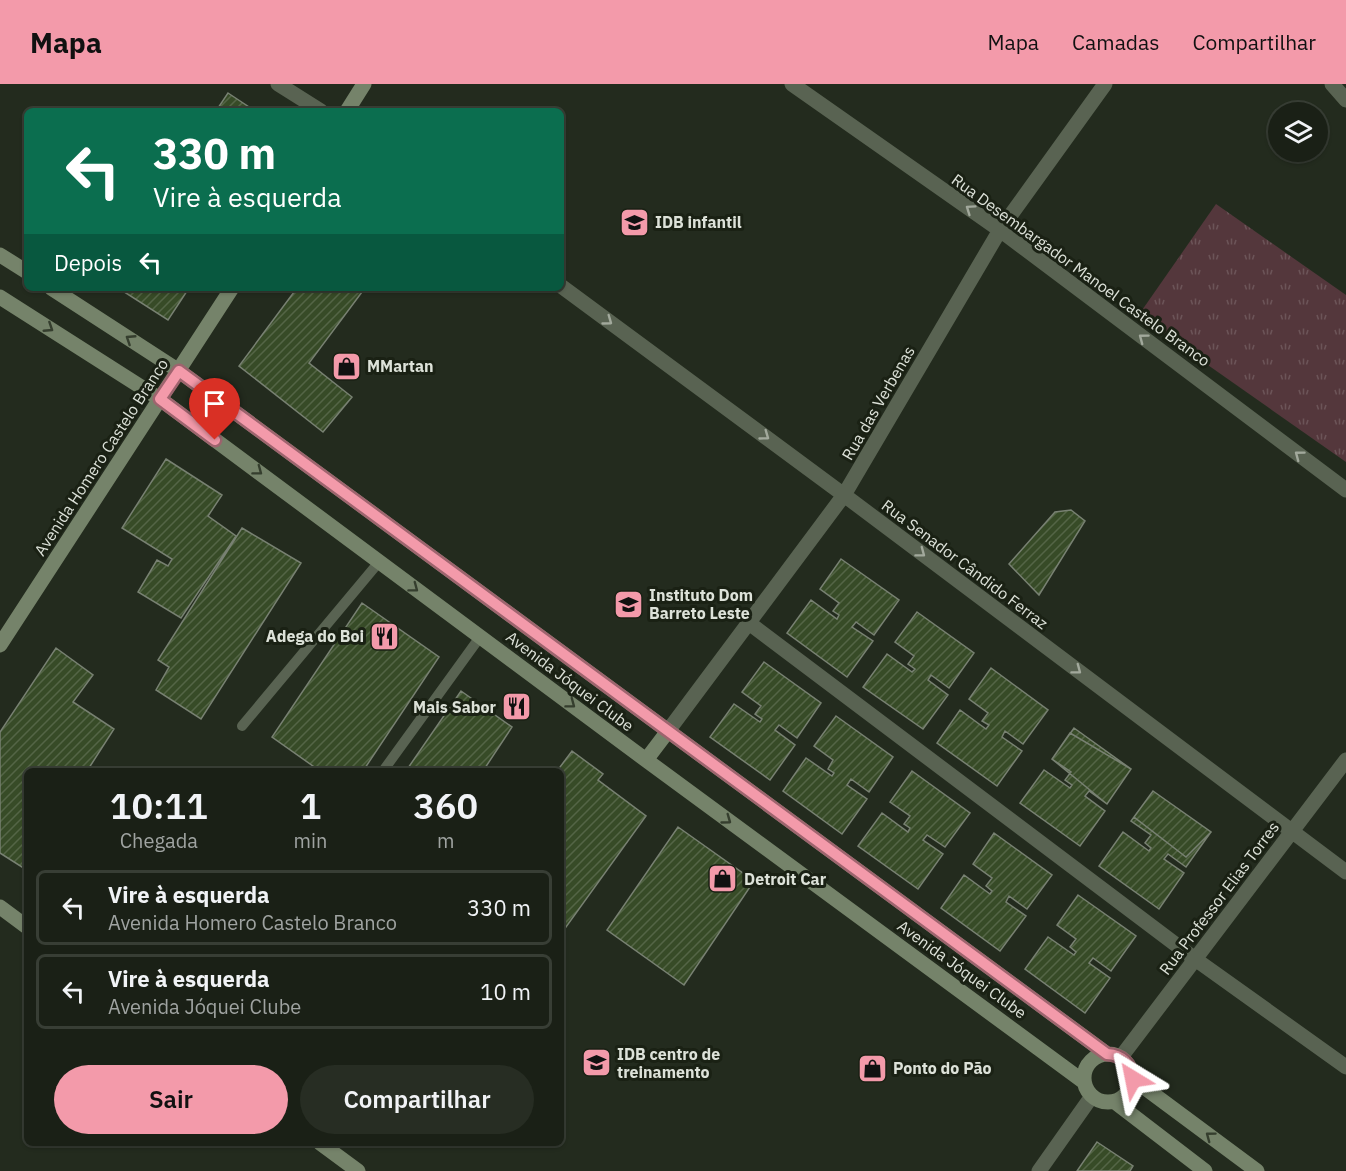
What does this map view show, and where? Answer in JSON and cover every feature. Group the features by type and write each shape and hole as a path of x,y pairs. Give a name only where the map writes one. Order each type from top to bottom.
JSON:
{"main road":[{"path":"349,108 364,84"},
{"path":"0,255 24,270"},
{"name":"Avenida Jóquei Clube","path":"56,291 179,371 1114,1056 1132,1070 1133,1079 1257,1171"},
{"name":"Avenida Homero Castelo Branco","path":"0,645 230,291"},
{"name":"Avenida Jóquei Clube","path":"0,297 160,399 1084,1082 1092,1096"},
{"path":"646,760 668,731"},
{"path":"0,907 24,925"},
{"path":"1084,1082 1087,1066 1099,1056 1114,1056"},
{"path":"1115,1102 1128,1093 1133,1079"},
{"path":"1092,1096 1099,1101 1115,1102 1205,1171"},
{"path":"324,1146 358,1171"}],"street":[{"path":"278,84 316,108"},
{"name":"Rua Desembargador Manoel Castelo Branco","path":"792,84 1000,230 1346,490"},
{"name":"Rua das Verbenas","path":"668,731 844,495 1000,230 1105,84"},
{"path":"1332,84 1346,100"},
{"name":"Rua Senador Cândido Ferraz","path":"564,288 1346,872"},
{"path":"749,623 1195,959 1346,1067"},
{"name":"Rua Professor Elias Torres","path":"1114,1056 1195,959 1346,760"},
{"path":"1039,1171 1092,1096"}],"lane":[{"path":"242,726 379,562"},
{"path":"385,768 480,637"}],"green space":[{"path":"1216,204 1346,295 1346,462 1138,316"}],"building":[{"path":"228,93 250,108 218,108"},
{"path":"123,291 187,291 168,320"},
{"path":"295,291 363,291 309,363 352,397 323,432 239,366"},
{"path":"166,459 222,495 208,516 236,536 181,618 138,592 157,560 168,566 172,559 122,528"},
{"path":"1071,510 1085,521 1039,595 1009,564 1055,512"},
{"path":"242,528 301,563 201,719 156,690 169,667 158,660"},
{"path":"841,559 899,600 874,635 856,622 852,627 873,641 847,677 787,633 811,600 837,619 839,615 833,611 839,603 820,589"},
{"path":"362,603 439,657 365,768 316,768 272,737"},
{"path":"917,612 974,653 949,688 931,675 928,680 948,695 923,729 863,687 887,654 912,672 915,669 908,664 914,656 895,642"},
{"path":"56,648 93,675 73,702 114,729 89,768 24,768 24,868 0,853 0,732"},
{"path":"764,662 821,703 797,738 779,725 775,730 795,745 770,780 710,737 734,704 760,722 762,719 755,714 761,706 742,692"},
{"path":"991,668 1048,710 1023,744 1005,731 1002,737 1022,751 997,786 937,743 960,710 986,729 989,725 982,721 988,713 969,699"},
{"path":"461,691 512,727 485,768 408,768"},
{"path":"836,716 893,757 869,792 851,779 847,785 867,799 842,834 783,791 806,758 832,776 834,773 828,769 833,760 814,746"},
{"path":"1074,728 1131,769 1107,804 1089,791 1085,796 1105,811 1080,846 1020,803 1044,770 1070,788 1072,785 1065,780 1071,772 1052,759"},
{"path":"1070,733 1131,769 1107,804 1052,759"},
{"path":"572,751 603,774 598,780 646,816 564,930 564,768 559,768"},
{"path":"912,771 970,813 945,847 927,835 923,840 943,854 918,889 858,846 882,813 908,832 910,828 904,824 910,816 890,802"},
{"path":"1153,791 1211,832 1186,867 1168,854 1164,859 1184,873 1159,909 1099,866 1123,832 1149,851 1151,848 1145,843 1151,835 1131,821"},
{"path":"1153,791 1211,832 1186,857 1134,817"},
{"path":"678,827 754,881 684,985 607,930"},
{"path":"994,833 1052,875 1027,909 1009,896 1006,902 1026,916 1000,951 941,908 964,875 990,894 992,891 986,886 992,878 973,864"},
{"path":"1078,895 1136,936 1111,971 1093,958 1089,963 1110,978 1085,1013 1025,969 1048,937 1074,955 1076,952 1070,947 1076,939 1057,925"},
{"path":"1097,1142 1133,1166 1130,1171 1077,1171"}],"place":[{"name":"IDB infantil","path":"634,222"},
{"name":"MMartan","path":"346,366"},
{"name":"Instituto Dom Barreto Leste","path":"628,604"},
{"name":"Adega do Boi","path":"385,636"},
{"name":"Mais Sabor","path":"517,707"},
{"name":"Detroit Car","path":"723,879"},
{"name":"IDB centro de treinamento","path":"596,1063"},
{"name":"Ponto do Pão","path":"872,1068"}],"route":[{"path":"215,440 160,399 179,371 1107,1054 1114,1054 1121,1058 1132,1070 1133,1079"}]}
